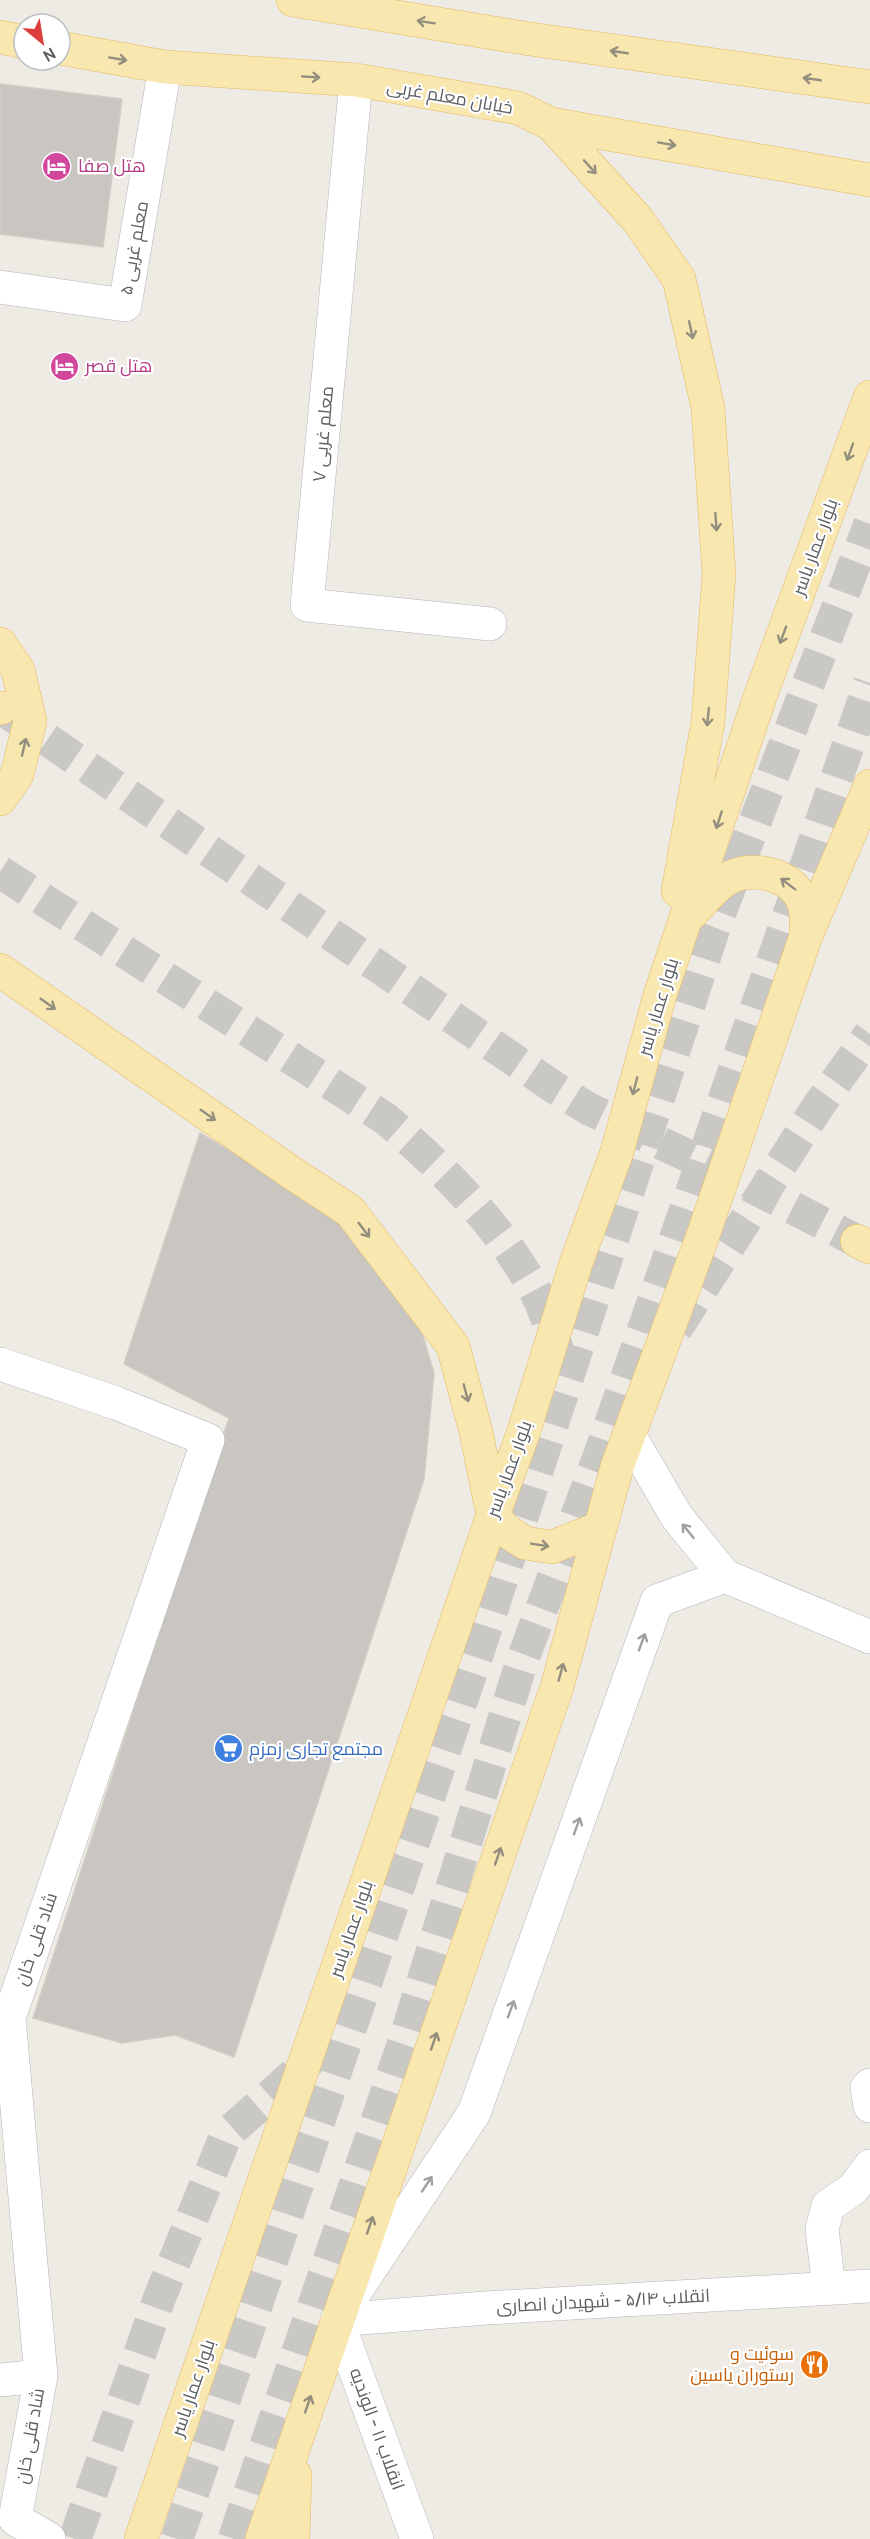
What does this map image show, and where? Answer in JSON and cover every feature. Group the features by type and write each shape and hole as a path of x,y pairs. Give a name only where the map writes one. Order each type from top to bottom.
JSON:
{"main road":[{"path":"293,0 530,39 870,87"},
{"name":"خیابان معلم غربی","path":"72,50 165,67 356,80 518,108 551,124 870,180"},
{"path":"551,124 637,219 680,279 708,408 719,574 708,722 660,995"},
{"name":"بلوار عمار یاسر","path":"141,2539 493,1515 523,1434 576,1263 617,1152 660,995 760,697 870,397"},
{"path":"0,644 18,670 30,721 17,776 0,798"},
{"path":"262,2539 557,1687 616,1467 701,1241 806,936 870,786"},
{"path":"687,918 721,884 734,875 758,871 780,878 798,892 805,908 806,936"},
{"path":"0,970 292,1173 350,1210 453,1346 476,1432 493,1515 505,1530 525,1543 552,1547 600,1528"},
{"path":"293,2539 296,2441"}],"street":[{"name":"معلم غربی ۵","path":"0,287 124,305 165,67"},
{"name":"معلم غربی ۷","path":"356,80 307,604 490,624"},
{"name":"شاد قلی خان","path":"0,1364 116,1403 208,1440 9,2018 41,2376 15,2520 49,2539"},
{"path":"629,1435 677,1517 725,1576 870,1637"},
{"path":"337,2320 474,2114 657,1601 725,1576"},
{"path":"870,2085 867,2088 870,2106"},
{"path":"829,2288 822,2229 828,2206 853,2189 870,2166"},
{"name":"انقلاب ۵/۱۴ - شهیدان انصاری","path":"337,2320 486,2308 870,2286"},
{"name":"انقلاب ۱۱ - الوندیه","path":"337,2320 417,2539"},
{"path":"0,2380 41,2376"}],"building":[{"name":"هتل صفا","path":"0,84 122,99 103,247 0,234"},
{"name":"مجتمع تجاری زمزم","path":"200,1133 350,1223 412,1299 434,1373 424,1479 234,2057 175,2035 122,2043 33,2018 229,1418 124,1364"}],"tunnel":[{"path":"177,2539 479,1649 714,928 870,524"},
{"path":"234,2539 407,2033 522,1661 600,1454 870,683"},
{"path":"7,712 555,1088 589,1109 743,1182 857,1241"},
{"path":"0,872 386,1119 447,1176 502,1240 537,1295 560,1356"},
{"path":"676,1329 819,1105 870,1034"},
{"path":"75,2539 159,2299 226,2135 312,2058"}],"place":[{"name":"هتل صفا","path":"57,166"},
{"name":"هتل قصر","path":"64,366"},
{"name":"مجتمع تجاری زمزم","path":"228,1749"},
{"name":"سوئیت و رستوران یاسین","path":"815,2364"}]}
